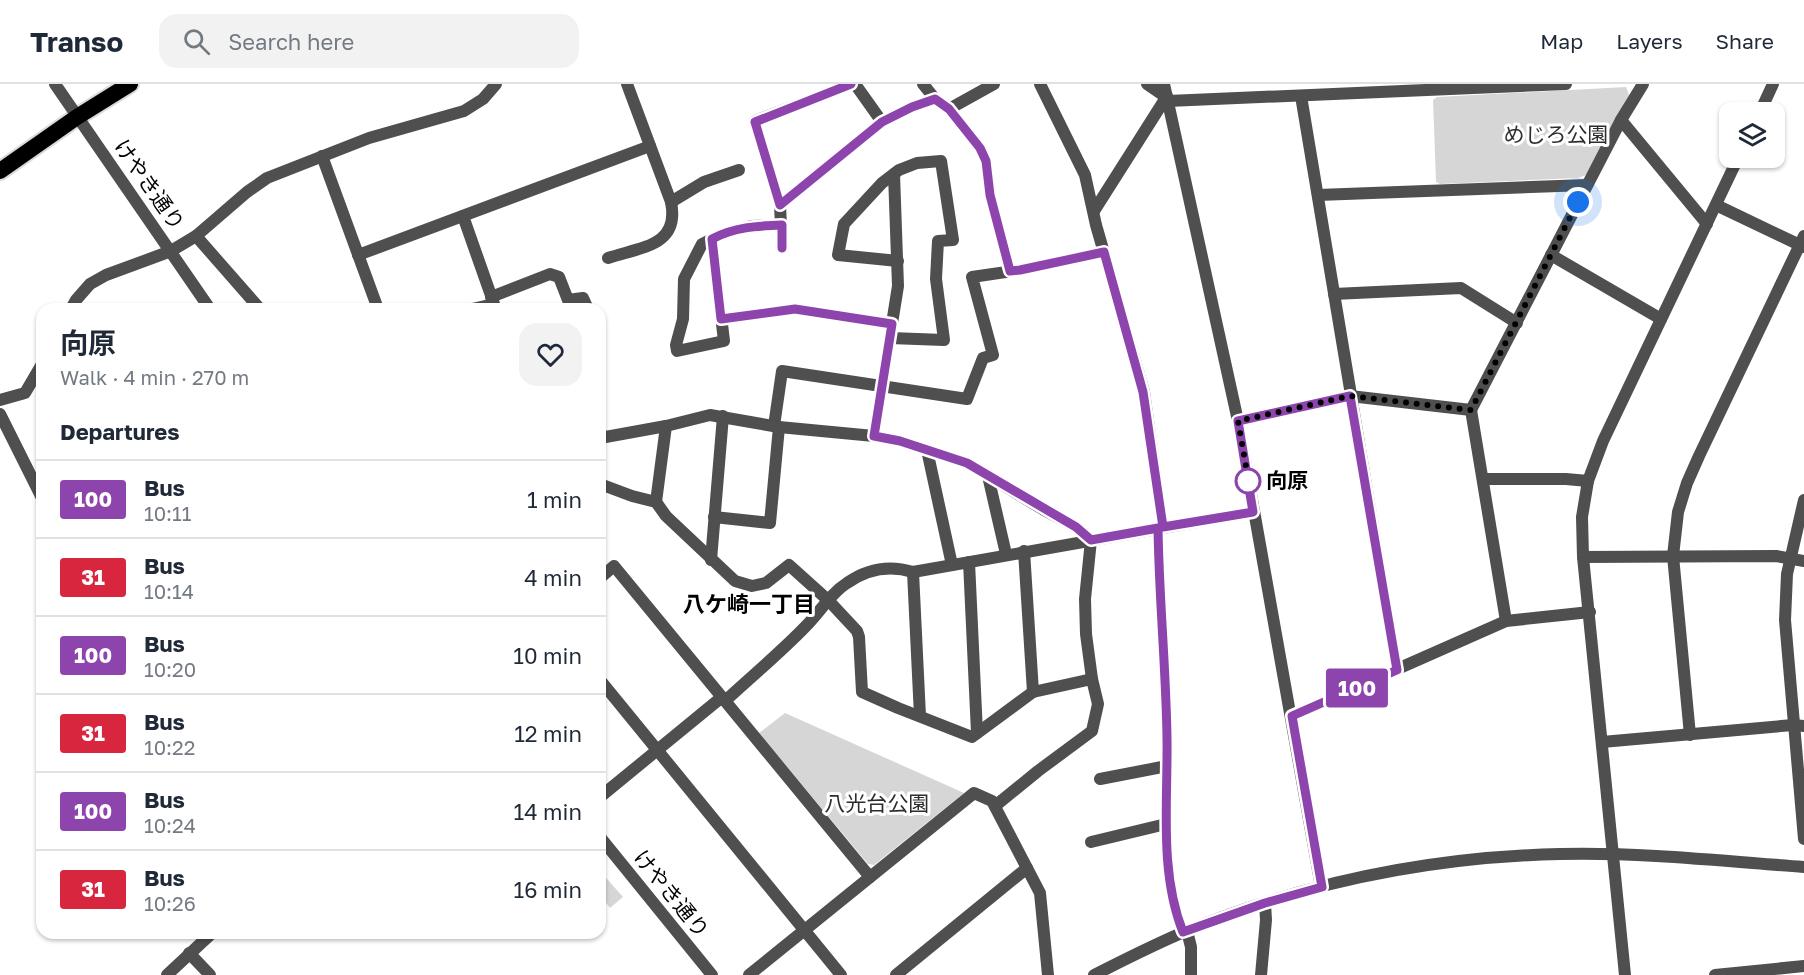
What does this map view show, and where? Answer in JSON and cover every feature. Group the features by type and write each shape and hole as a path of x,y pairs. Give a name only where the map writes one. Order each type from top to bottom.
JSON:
{"highway":[{"path":"0,171 77,117 128,85"}],"street":[{"name":"けやき通り","path":"55,84 206,303"},
{"path":"74,303 90,284 106,275 171,251 196,236 247,192 267,178 394,130 464,111 483,99 496,84"},
{"path":"608,258 660,241 673,223 674,215 627,84"},
{"path":"782,248 780,205 755,122 853,84 882,122"},
{"path":"923,84 971,135 986,161 990,195 1010,271"},
{"path":"949,109 994,84"},
{"path":"1040,84 1085,175 1096,225 1143,392 1160,528 1167,739 1168,858 1178,920 1191,947 1191,975"},
{"path":"1147,84 1166,95 1301,96 1566,84"},
{"path":"1506,621 1471,410 1621,120 1643,84"},
{"path":"1765,102 1773,84"},
{"path":"1094,211 1166,95"},
{"path":"1166,95 1238,421 1322,887"},
{"path":"1301,96 1397,670"},
{"path":"780,205 882,122 912,107 935,99"},
{"path":"1621,120 1707,224"},
{"path":"358,255 650,146"},
{"path":"322,156 376,303"},
{"path":"890,338 944,340 936,279 938,241 953,240 942,180 941,161 917,163 894,174 844,224 838,255 898,261"},
{"path":"1625,975 1583,557 1582,517 1588,481 1603,441 1733,168"},
{"path":"671,202 704,182 739,170"},
{"path":"874,436 898,286 894,174"},
{"path":"1318,195 1587,185"},
{"path":"1690,735 1674,556 1678,512 1687,483 1803,242 1716,205"},
{"path":"463,216 494,303"},
{"path":"712,239 724,342 677,351 676,345 682,319 684,279 702,244 712,239 722,234 751,226 782,225"},
{"path":"196,236 255,303"},
{"path":"714,517 770,523 782,372 967,399 983,358 993,355 972,277 1020,270 1104,252"},
{"path":"1551,255 1661,319"},
{"path":"491,297 550,274 559,277 568,300 583,298 585,303"},
{"path":"1334,294 1461,288 1517,323"},
{"path":"721,319 795,309 892,324"},
{"path":"0,400 25,393 36,374"},
{"path":"1238,421 1350,396 1471,410"},
{"path":"0,414 36,486"},
{"path":"606,437 710,415 777,427 874,436 900,441 967,463 1076,527 1091,540"},
{"path":"711,560 723,417"},
{"path":"666,426 656,501 666,516 735,581 752,586 766,583 789,565 829,601 857,631 862,692 972,736 1033,692 1092,678"},
{"path":"927,450 952,565"},
{"path":"988,476 1006,554"},
{"path":"1483,479 1588,481"},
{"path":"606,486 632,496 656,501"},
{"path":"1804,500 1787,574 1785,620 1798,725 1804,839"},
{"path":"606,792 724,699 806,626 849,582 872,570 899,568 913,572 1253,512"},
{"path":"995,806 1092,730 1098,704 1086,634 1085,599 1091,540"},
{"path":"1024,551 1033,692"},
{"path":"1583,557 1790,558 1804,561"},
{"path":"969,562 977,733"},
{"path":"606,573 614,566 870,878"},
{"path":"913,572 920,716"},
{"path":"1292,716 1506,621 1590,612"},
{"path":"606,687 841,975"},
{"path":"1602,742 1798,725"},
{"path":"1100,778 1167,766"},
{"path":"748,975 974,793 992,801 1040,893 1048,975"},
{"path":"1091,843 1166,824"},
{"name":"けやき通り","path":"606,844 712,975"},
{"path":"1094,975 1185,932 1265,903 1322,887 1398,870 1462,861 1561,854 1614,854 1804,867"},
{"path":"896,975 1028,868"},
{"path":"1261,975 1266,920 1265,903"},
{"path":"167,975 205,939"},
{"path":"189,953 210,975"},
{"path":"1716,975 1804,966"}],"green space":[{"name":"めじろ公園","path":"1626,87 1629,95 1586,175 1578,178 1440,184 1436,182 1433,100 1437,97"},
{"name":"八光台公園","path":"785,713 964,793 874,865 868,864 759,733"},
{"path":"606,878 623,897 610,908 606,903"}],"bus line":[{"name":"100","path":"782,248 782,225 751,226 712,239 721,319 795,309 892,324 874,436 900,441 967,463 1076,527 1091,540 1158,528 1167,739 1168,858 1178,920 1183,932 1265,903 1322,887 1292,716 1397,670 1350,396 1238,421 1253,512 1163,527 1143,392 1104,252 1010,271 990,195 986,161 971,135 949,109 935,99 890,117 780,205 755,122 851,84"}],"place":[{"name":"向原","path":"1248,481"}],"district":[{"name":"八ケ崎一丁目","path":"749,604"}],"route":[{"path":"1248,481 1250,489 1238,421 1350,396 1471,410 1578,202"}]}
